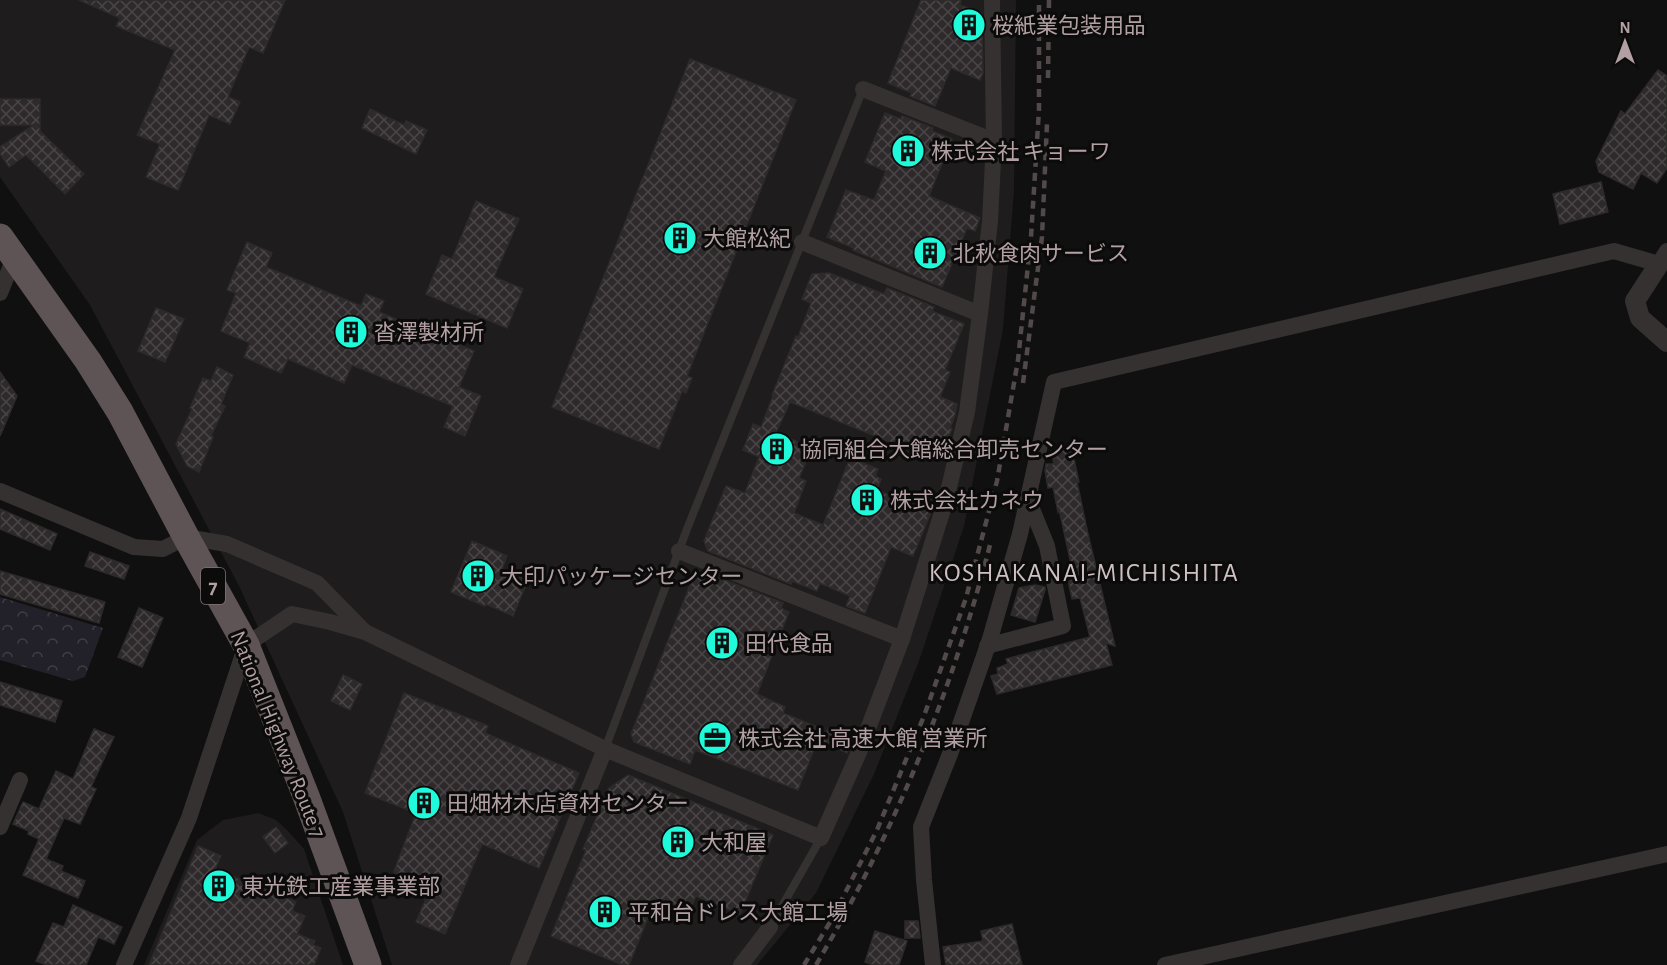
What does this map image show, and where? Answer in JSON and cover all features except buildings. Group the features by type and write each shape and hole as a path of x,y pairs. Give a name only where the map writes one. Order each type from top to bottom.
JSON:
{"highway":[{"name":"National Highway Route 7","path":"7,248 88,362 120,412 246,645 314,817 368,965"}],"street":[{"path":"124,965 189,818 246,645 292,614 365,632 605,749 821,838 861,750 902,639 946,500 967,412 990,221 994,141 992,0"},
{"path":"863,89 994,141"},
{"path":"802,242 980,314"},
{"path":"0,293 7,248"},
{"path":"933,965 921,827 950,754 987,646 1020,534 1054,382 1614,251 1663,258 1635,301 1640,318 1667,342"},
{"path":"0,491 134,547 162,549 186,537 227,544 317,583 365,632"},
{"path":"987,646 1063,626 1047,546 1028,498"},
{"path":"679,551 902,639"},
{"path":"519,965 605,749"},
{"path":"0,827 20,780"},
{"path":"1165,965 1667,854"},
{"path":"741,965 770,927"}],"lane":[{"path":"605,749 679,551 863,89"},
{"path":"770,927 821,838"}],"shaded area":[{"path":"0,0 1016,0 1014,191 1003,329 964,526 919,661 874,774 816,893 757,965 392,965 343,812 240,588 90,305 0,177"},
{"path":"258,813 276,820 304,849 343,965 144,965 197,840 223,820"}],"green space":[{"path":"0,597 103,628 85,677 73,681 0,660"}],"railway":[{"path":"804,965 832,919 877,830 924,716 966,598 997,481 1018,360 1031,237 1039,110 1039,0"},
{"path":"1048,78 1049,0"},
{"path":"1023,383 1042,237 1047,123"},
{"path":"816,965 871,864 918,759 959,652 991,541"}],"place":[{"name":"桜紙業包装用品","path":"969,25"},
{"name":"株式会社 キョーワ","path":"908,151"},
{"name":"大館松紀","path":"680,238"},
{"name":"北秋食肉サービス","path":"930,253"},
{"name":"沓澤製材所","path":"351,332"},
{"name":"協同組合大館総合卸売センター","path":"777,449"},
{"name":"株式会社カネウ","path":"867,500"},
{"name":"大印パッケージセンター","path":"478,576"},
{"name":"田代食品","path":"722,643"},
{"name":"株式会社 高速大館 営業所","path":"715,738"},
{"name":"田畑材木店資材センター","path":"424,803"},
{"name":"大和屋","path":"678,842"},
{"name":"東光鉄工産業事業部","path":"219,886"},
{"name":"平和台ドレス大館工場","path":"605,912"}],"district":[{"name":"KOSHAKANAI-MICHISHITA","path":"1084,572"}]}
